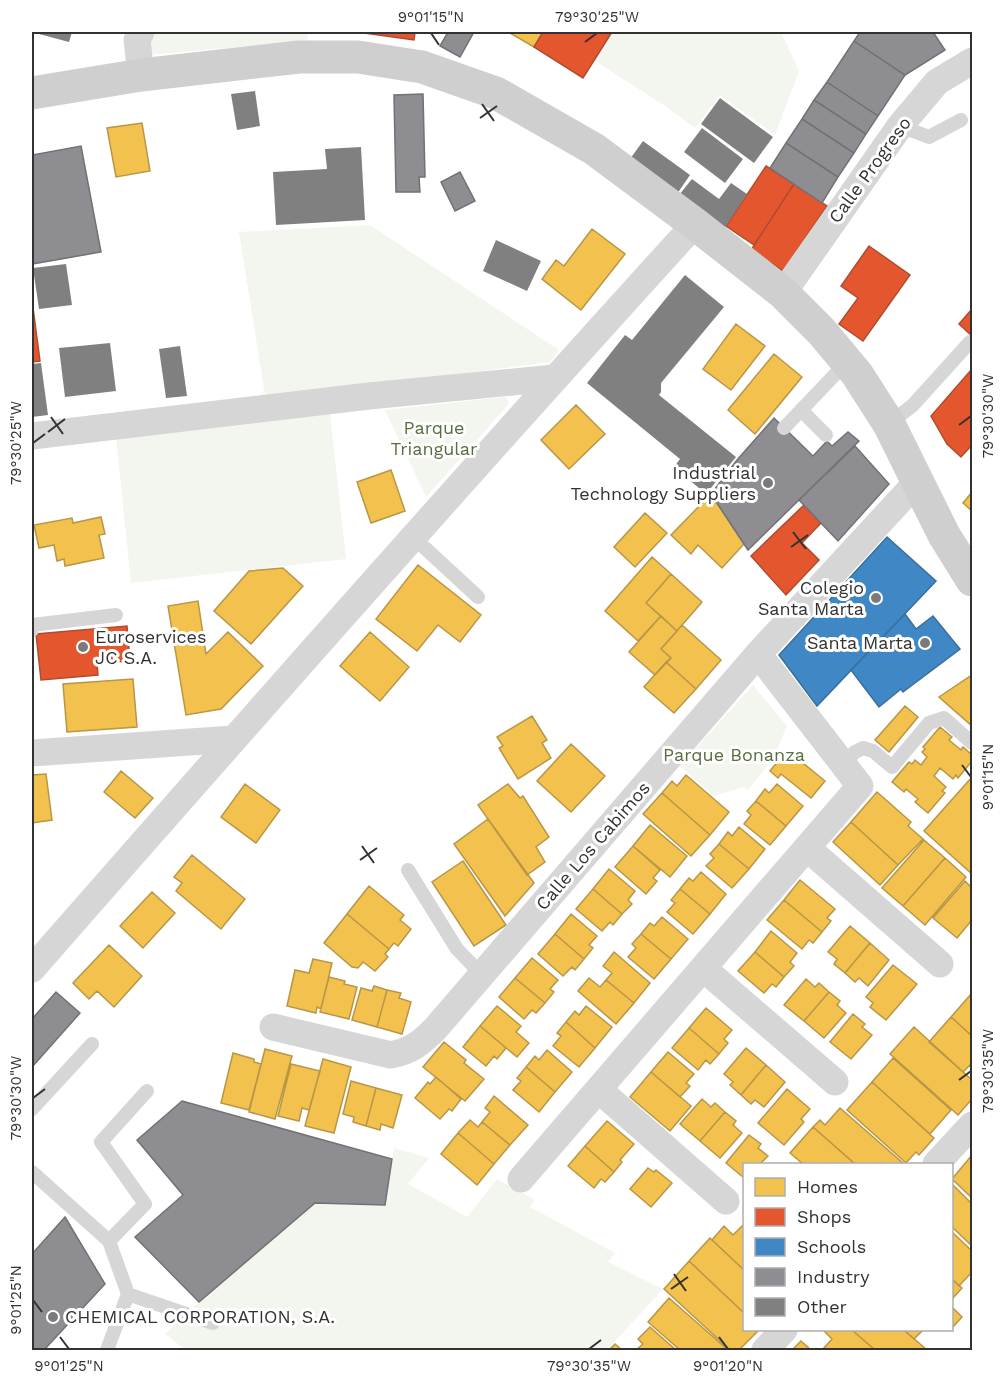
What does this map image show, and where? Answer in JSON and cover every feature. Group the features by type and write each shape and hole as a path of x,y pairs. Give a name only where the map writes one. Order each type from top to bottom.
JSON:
{"main road":[{"path":"32,93 141,75 299,57 358,57 422,67 506,98 594,149 783,293 822,332 857,374 889,424 944,535 972,580"}],"street":[{"path":"141,32 137,40 141,75"},
{"name":"Calle Progreso","path":"783,293 900,126 937,82 972,61"},
{"path":"32,969 412,537 695,224"},
{"path":"32,436 369,396 554,378"},
{"name":"Calle Los Cabimos","path":"273,1027 391,1055 404,1052 420,1043 482,975 758,654 917,482"},
{"path":"521,1179 860,786 758,654"},
{"path":"32,753 233,739"},
{"path":"807,848 940,964"},
{"path":"704,969 836,1082"},
{"path":"599,1090 726,1201"},
{"path":"937,1163 972,1125"},
{"path":"765,1350 782,1331"}],"lane":[{"path":"900,126 929,136 961,120"},
{"path":"889,424 913,405 970,342"},
{"path":"784,428 847,362"},
{"path":"801,410 826,435"},
{"path":"412,537 478,597"},
{"path":"32,630 33,625 116,615"},
{"path":"843,764 862,748 873,751 892,767 929,723 944,718 972,743"},
{"path":"408,870 457,949 482,975"},
{"path":"32,1109 92,1044"},
{"path":"109,1241 146,1204 101,1142 147,1091"},
{"path":"32,1172 109,1241 128,1294 108,1350"},
{"path":"128,1294 213,1323"}],"green space":[{"path":"148,32 308,32 307,41 147,55"},
{"path":"612,32 781,32 799,71 775,135 720,95 695,128 594,60"},
{"path":"370,225 559,350 550,362 428,378 265,395 239,232"},
{"name":"Parque Triangular","path":"505,397 509,401 507,406 426,497 385,410"},
{"path":"330,412 346,559 131,583 116,436"},
{"name":"Parque Bonanza","path":"753,685 787,726 773,759 748,790 744,787 714,796 680,766"},
{"path":"394,1148 429,1158 408,1184 467,1217 497,1179 535,1200 530,1207 615,1253 608,1262 663,1289 607,1350 186,1350 165,1334 315,1203 385,1205"}],"building: Homes":[{"path":"508,32 543,32 534,47"},
{"path":"142,123 150,171 116,177 107,128"},
{"path":"592,229 625,254 581,310 542,279 556,260 564,266"},
{"path":"736,324 765,346 731,390 703,369"},
{"path":"774,354 802,377 755,434 728,410"},
{"path":"576,405 605,434 569,469 541,440"},
{"path":"391,470 405,511 371,523 357,482"},
{"path":"972,492 972,511 963,503"},
{"path":"711,494 744,544 722,568 698,545 691,554 671,535"},
{"path":"645,513 667,533 635,567 614,547"},
{"path":"101,517 105,534 99,535 104,558 65,566 64,559 57,561 54,545 39,548 34,525 72,518 73,523"},
{"path":"652,557 671,574 646,603 661,616 638,641 605,611"},
{"path":"418,565 481,615 460,642 438,625 417,651 376,619"},
{"path":"283,568 303,586 251,644 214,611 249,571"},
{"path":"671,574 702,602 677,631 646,603"},
{"path":"198,601 206,654 228,632 263,666 221,709 186,715 168,606"},
{"path":"661,616 677,631 661,649 671,658 655,675 629,652"},
{"path":"682,625 721,660 696,689 666,662 671,658 661,649"},
{"path":"370,632 409,667 380,701 340,666"},
{"path":"666,662 696,689 674,713 644,687"},
{"path":"972,675 972,726 939,697"},
{"path":"133,679 137,727 67,732 63,684"},
{"path":"905,706 918,717 889,752 875,740"},
{"path":"532,716 547,740 542,743 551,758 518,779 499,748 503,746 497,737"},
{"path":"940,727 952,737 949,740 961,750 963,747 972,755 972,761 958,778 956,775 953,779 940,768 934,776 946,787 942,791 945,793 928,813 915,802 918,799 906,789 904,792 892,782 909,762 912,764 915,760 921,765 927,757 922,752 925,749 923,747"},
{"path":"571,744 605,776 571,812 537,781"},
{"path":"787,750 825,781 811,798 781,774 778,778 770,771"},
{"path":"121,771 153,798 135,818 104,792"},
{"path":"46,774 52,820 32,823 32,775"},
{"path":"686,775 729,812 710,835 662,793 672,781 677,786"},
{"path":"972,777 972,874 924,831"},
{"path":"245,784 280,810 256,843 221,817"},
{"path":"508,784 520,798 523,796 549,837 536,847 545,862 527,875 478,805"},
{"path":"777,784 803,806 786,826 756,801 765,789 769,793"},
{"path":"877,792 911,822 908,826 923,839 898,865 851,822"},
{"path":"662,793 710,835 691,856 643,814"},
{"path":"756,801 786,826 770,845 744,824 751,815 747,811"},
{"path":"488,819 534,883 505,916 454,844"},
{"path":"851,822 898,865 880,885 833,842"},
{"path":"650,825 687,856 670,877 633,846"},
{"path":"739,827 765,849 749,869 719,844 728,832 732,836"},
{"path":"924,840 945,858 903,906 882,888"},
{"path":"719,844 749,869 732,888 706,866 714,858 710,854"},
{"path":"633,846 660,870 653,878 657,881 646,894 615,867"},
{"path":"192,855 245,899 221,929 176,891 182,883 174,877"},
{"path":"945,858 966,877 925,925 903,906"},
{"path":"463,861 506,925 474,946 432,882"},
{"path":"609,869 635,891 628,900 632,904 622,914 593,889"},
{"path":"701,872 726,894 710,914 680,889 689,878 693,881"},
{"path":"800,880 835,909 827,918 831,921 822,932 784,900"},
{"path":"965,881 972,888 972,920 957,938 933,918"},
{"path":"369,886 404,915 400,920 411,929 398,946 394,943 389,949 347,914"},
{"path":"593,889 622,914 613,925 610,922 602,931 576,909"},
{"path":"680,889 710,914 693,934 667,912 675,903 671,900"},
{"path":"152,892 175,913 143,948 120,926"},
{"path":"784,900 822,932 813,943 809,940 802,949 767,920"},
{"path":"347,914 389,949 385,954 388,957 375,971 363,962 358,968 352,967 324,943"},
{"path":"571,914 597,936 589,945 593,948 584,959 555,934"},
{"path":"662,917 688,939 671,959 641,934 650,923 654,926"},
{"path":"850,926 870,943 845,973 834,964 837,959 828,952"},
{"path":"771,931 797,953 790,962 794,966 784,977 755,952"},
{"path":"555,934 584,959 575,970 572,967 563,976 538,954"},
{"path":"641,934 671,959 654,979 628,957 636,948 632,944"},
{"path":"870,943 889,960 868,986 859,978 855,982 845,973"},
{"path":"109,945 142,976 114,1007 97,991 89,999 73,983"},
{"path":"614,952 650,983 634,1003 606,980 612,973 603,966"},
{"path":"755,952 784,977 776,987 772,984 764,993 738,971"},
{"path":"532,958 558,980 550,989 554,992 545,1003 515,978"},
{"path":"313,959 332,963 321,1009 317,1007 316,1013 287,1006 295,970 309,973"},
{"path":"893,965 917,984 886,1020 870,1007 873,1003 866,997"},
{"path":"329,977 357,987 349,1019 320,1012"},
{"path":"515,978 545,1003 536,1013 532,1010 524,1019 499,997"},
{"path":"589,978 600,987 606,980 634,1003 616,1024 578,991"},
{"path":"806,979 815,987 819,983 829,992 804,1021 784,1005"},
{"path":"374,986 387,990 377,1027 352,1020 361,988 372,991"},
{"path":"387,990 401,993 399,998 411,1002 402,1034 377,1027"},
{"path":"829,992 840,1001 837,1005 846,1013 824,1038 804,1021"},
{"path":"972,993 972,1036 951,1017"},
{"path":"497,1006 521,1026 516,1032 529,1043 517,1057 480,1026"},
{"path":"586,1006 612,1027 595,1048 566,1022 575,1011 579,1015"},
{"path":"706,1008 732,1030 724,1039 728,1043 719,1054 689,1028"},
{"path":"853,1014 865,1024 862,1027 872,1035 851,1059 830,1042"},
{"path":"951,1017 972,1036 972,1068 970,1065 963,1072 929,1042"},
{"path":"566,1022 595,1048 579,1067 553,1046 561,1036 557,1033"},
{"path":"480,1026 506,1048 497,1059 494,1056 486,1066 463,1047"},
{"path":"914,1027 972,1080 972,1099 958,1115 890,1054"},
{"path":"689,1028 719,1054 710,1064 706,1060 698,1070 672,1048"},
{"path":"444,1042 466,1060 464,1063 484,1079 465,1101 423,1067"},
{"path":"746,1048 766,1065 741,1095 730,1085 733,1082 724,1074"},
{"path":"265,1049 292,1056 275,1119 249,1112"},
{"path":"547,1050 572,1072 555,1092 526,1067 535,1056 539,1060"},
{"path":"668,1052 694,1074 686,1083 690,1086 680,1097 651,1072"},
{"path":"233,1053 254,1059 254,1062 261,1064 249,1110 221,1103"},
{"path":"893,1058 951,1110 930,1134 872,1082"},
{"path":"323,1059 351,1067 334,1133 305,1126"},
{"path":"291,1064 320,1071 309,1110 302,1108 299,1121 278,1116"},
{"path":"766,1065 785,1082 764,1107 755,1100 751,1104 741,1095"},
{"path":"526,1067 555,1092 539,1112 513,1090 521,1081 517,1078"},
{"path":"651,1072 691,1106 670,1131 630,1097"},
{"path":"436,1077 461,1099 452,1111 449,1109 440,1119 415,1098 428,1082 430,1084"},
{"path":"351,1081 376,1088 366,1126 353,1122 354,1117 343,1114"},
{"path":"872,1082 934,1138 919,1155 916,1152 906,1163 847,1110"},
{"path":"376,1088 402,1095 393,1128 381,1124 380,1130 366,1126"},
{"path":"787,1089 810,1109 801,1119 804,1122 784,1145 758,1123"},
{"path":"494,1096 528,1125 510,1145 482,1122 490,1112 485,1108"},
{"path":"702,1099 711,1107 715,1103 725,1112 700,1141 680,1124"},
{"path":"840,1108 903,1163 854,1163 813,1127 820,1120 825,1125"},
{"path":"725,1112 736,1121 733,1125 742,1133 720,1158 700,1141"},
{"path":"470,1120 478,1127 482,1122 510,1145 494,1164 458,1133"},
{"path":"607,1121 634,1144 620,1160 622,1162 614,1172 585,1146"},
{"path":"813,1127 854,1163 802,1163 790,1153"},
{"path":"458,1133 494,1164 477,1185 441,1154"},
{"path":"749,1135 761,1144 758,1148 768,1156 761,1163 743,1163 743,1177 726,1163"},
{"path":"585,1146 614,1172 605,1182 601,1179 594,1188 568,1166"},
{"path":"972,1155 972,1198 953,1178"},
{"path":"648,1168 654,1172 656,1170 672,1183 651,1207 630,1189"},
{"path":"953,1185 972,1204 972,1246 953,1228"},
{"path":"743,1225 743,1269 712,1240 724,1226 733,1235"},
{"path":"953,1233 972,1251 972,1272 959,1286 953,1280"},
{"path":"710,1238 743,1269 743,1312 689,1261"},
{"path":"689,1261 743,1312 743,1331 758,1331 739,1350 730,1350 664,1289"},
{"path":"953,1280 962,1288 953,1298"},
{"path":"669,1298 728,1350 680,1350 648,1322"},
{"path":"953,1308 962,1317 953,1327"},
{"path":"650,1327 676,1350 636,1350 643,1344 638,1339"},
{"path":"824,1331 853,1331 875,1350 824,1350 832,1339"},
{"path":"853,1331 905,1331 927,1350 875,1350"},
{"path":"905,1331 922,1331 914,1339"},
{"path":"801,1341 811,1350 792,1350"},
{"path":"615,1344 622,1350 609,1350"}],"building: Shops":[{"path":"357,32 415,32 414,40"},
{"path":"543,32 612,32 583,78 534,47"},
{"path":"766,166 794,184 754,245 726,226"},
{"path":"794,184 827,206 783,271 751,250"},
{"path":"869,246 910,275 863,341 839,324 858,298 841,286"},
{"path":"32,300 40,361 32,362"},
{"path":"972,309 972,336 959,324"},
{"path":"972,369 972,445 961,457 947,444 931,416"},
{"path":"804,505 821,523 802,543 819,560 786,595 751,556"},
{"name":"Euroservices JC S.A.","path":"127,626 130,661 97,663 98,675 41,680 36,634"}],"building: Schools":[{"name":"Colegio Santa Marta","path":"887,537 936,581 817,706 779,655"},
{"path":"905,614 916,629 933,616 960,649 903,692 901,689 879,707 851,670"}],"building: Industry":[{"path":"448,32 474,32 460,57 440,46"},
{"path":"860,32 933,32 945,50 905,75 854,41"},
{"path":"854,41 905,75 878,116 827,82"},
{"path":"827,82 878,116 866,134 814,100"},
{"path":"423,94 425,177 419,177 420,192 396,192 394,95"},
{"path":"814,100 866,134 854,153 802,119"},
{"path":"802,119 854,153 838,177 786,143"},
{"path":"786,143 838,177 822,203 770,168"},
{"path":"81,146 101,252 32,264 32,155"},
{"path":"460,172 475,201 455,211 441,182"},
{"name":"Industrial Technology Suppliers","path":"774,418 813,456 827,441 832,446 848,432 859,441 748,550 711,494"},
{"path":"855,446 889,484 838,541 799,500"},
{"path":"56,992 80,1013 32,1067 32,1019"},
{"path":"182,1101 392,1159 385,1205 315,1203 199,1302 135,1237 183,1195 137,1140"},
{"name":"CHEMICAL CORPORATION, S.A.","path":"65,1217 105,1284 44,1350 32,1350 32,1254"}],"building: Other":[{"path":"39,32 72,32 69,42 39,34"},
{"path":"255,91 260,126 237,130 231,94"},
{"path":"720,98 773,137 754,163 701,124"},
{"path":"702,128 743,159 725,183 684,152"},
{"path":"643,141 690,175 677,194 630,159"},
{"path":"361,147 365,220 276,225 273,172 327,169 325,149"},
{"path":"692,179 719,199 731,183 747,194 724,229 679,195"},
{"path":"496,240 541,261 527,291 483,271"},
{"path":"66,264 72,305 39,309 33,268"},
{"path":"685,275 724,307 661,383 659,395 736,457 706,494 674,467 680,459 587,383 625,335 632,340"},
{"path":"110,343 116,391 65,397 59,348"},
{"path":"180,346 187,396 166,398 159,349"},
{"path":"41,363 48,415 32,417 32,364"}],"place":[{"name":"Industrial Technology Suppliers","path":"768,483"},
{"name":"Colegio Santa Marta","path":"876,598"},
{"name":"Santa Marta","path":"925,643"},
{"name":"Euroservices JC S.A.","path":"83,647"},
{"name":"CHEMICAL CORPORATION, S.A.","path":"53,1317"}]}
